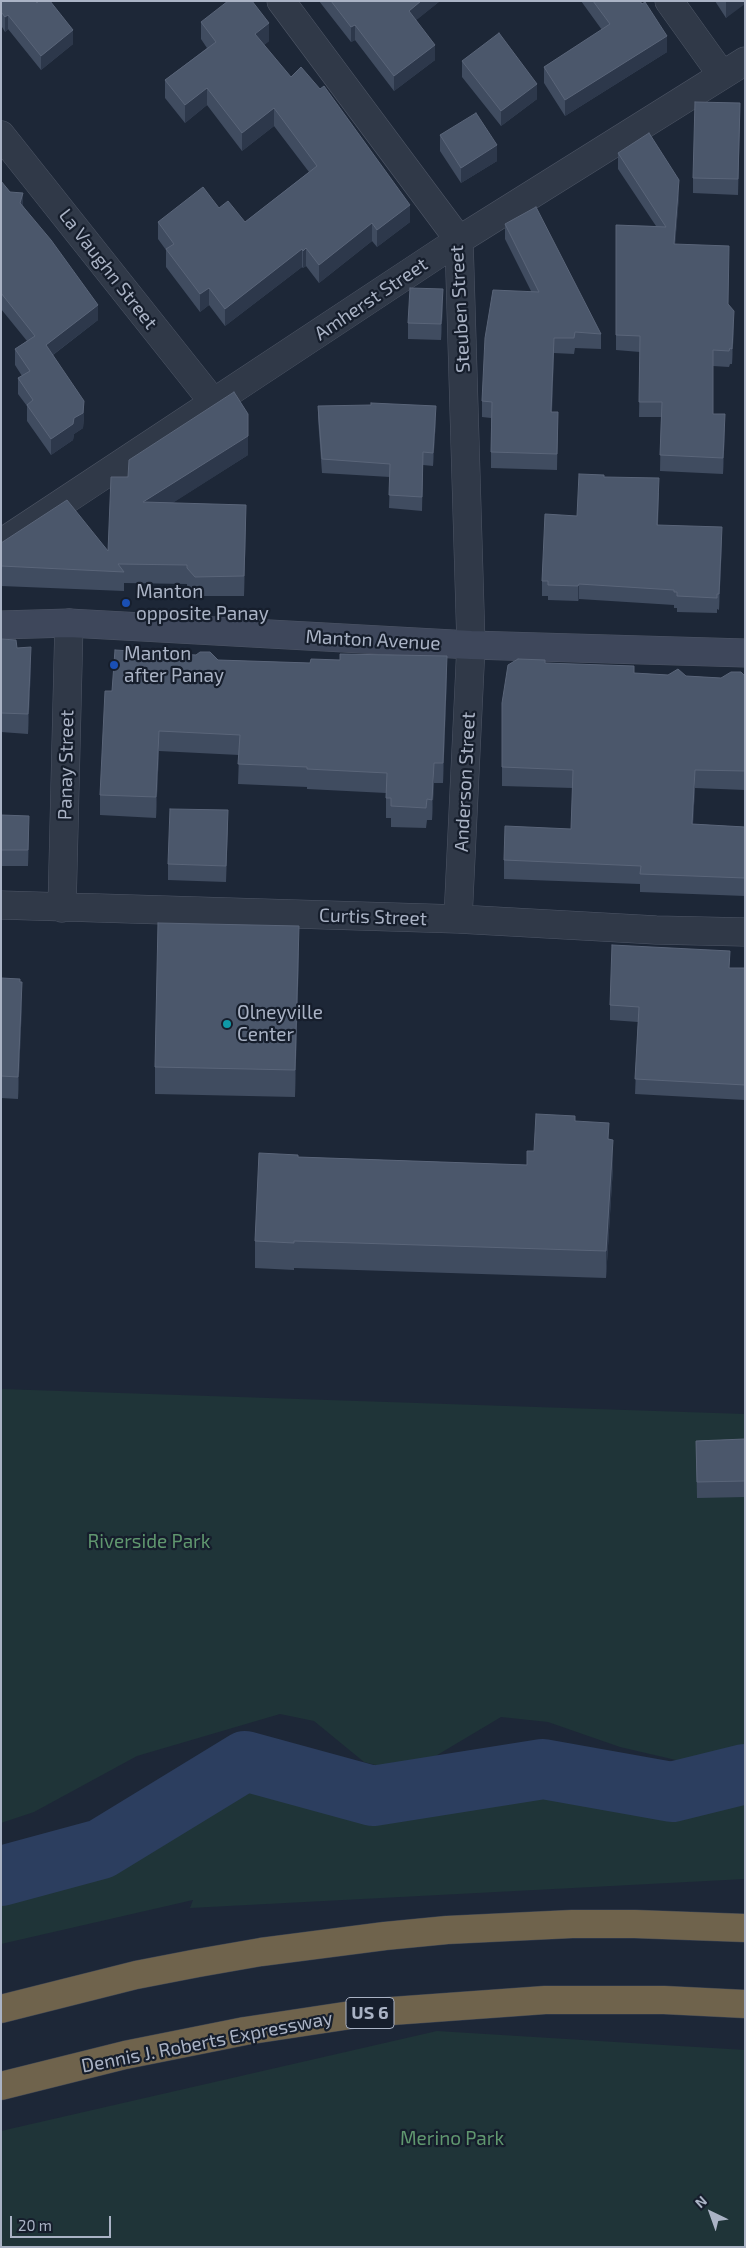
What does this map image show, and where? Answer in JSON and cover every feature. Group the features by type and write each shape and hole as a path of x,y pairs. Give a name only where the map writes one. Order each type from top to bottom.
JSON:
{"highway":[{"path":"1,2009 127,1977 198,1963 270,1951 384,1936 447,1930 572,1924 745,1928"},
{"name":"Dennis J. Roberts Expressway","path":"1,2086 84,2064 194,2041 245,2031 364,2014 545,2000 664,2000 745,2004"}],"main road":[{"name":"Manton Avenue","path":"1,625 69,623 471,646 745,653"}],"street":[{"name":"Steuben Street","path":"281,1 459,240 471,646"},
{"path":"669,1 734,68"},
{"name":"Amherst Street","path":"1,543 459,240 734,68"},
{"name":"La Vaughn Street","path":"1,134 214,403"},
{"name":"Panay Street","path":"62,908 69,623"},
{"name":"Anderson Street","path":"458,919 471,646"},
{"name":"Curtis Street","path":"1,905 458,919 656,930 745,932"}],"green space":[{"name":"Riverside Park","path":"1,1389 745,1414 745,1756 693,1764 620,1747 548,1722 501,1717 407,1773 364,1762 314,1721 280,1714 137,1756 34,1812 1,1823"},
{"path":"502,1783 745,1794 745,1879 190,1908 193,1900 1,1944 1,1875 182,1798 298,1786 372,1792"},
{"name":"Merino Park","path":"437,2031 745,2050 745,2247 1,2247 1,2131"}],"building":[{"path":"1,1 35,1 37,3 39,1 50,1 73,30 41,56 8,15 5,17 1,13"},
{"path":"228,1 252,1 269,23 255,34 291,77 301,67 320,89 324,86 410,205 377,230 372,223 319,265 306,248 303,251 302,249 225,309 209,288 200,294 166,249 174,244 158,222 203,187 219,208 228,201 245,222 317,166 274,108 242,133 207,88 185,105 165,80 216,42 201,22"},
{"path":"331,1 421,1 409,11 435,45 394,76 355,25 351,27"},
{"path":"593,1 640,1 642,4 645,2 667,36 565,100 544,67 610,24"},
{"path":"499,33 537,84 501,111 462,61"},
{"path":"695,102 740,103 738,179 693,178"},
{"path":"476,113 497,145 461,168 440,135"},
{"path":"649,133 679,180 674,244 729,246 728,304 734,311 732,349 730,348 729,351 713,350 713,414 725,414 723,458 660,455 662,402 639,402 640,336 616,335 616,225 666,227 618,153"},
{"path":"1,181 10,192 23,193 20,203 51,240 98,305 46,345 84,401 83,413 74,418 73,424 51,439 27,405 33,400 18,378 30,371 15,349 35,336 1,293"},
{"path":"536,207 601,334 575,332 574,338 554,338 551,412 558,412 557,454 491,452 492,402 482,401 485,338 493,290 539,292 505,224"},
{"path":"410,288 443,289 441,324 408,323"},
{"path":"234,392 248,414 248,436 143,502 246,505 244,576 195,577 187,568 187,565 118,564 124,572 1,566 1,543 67,500 108,551 111,477 128,477 129,460"},
{"path":"371,403 436,406 433,453 423,452 422,497 389,495 390,464 322,459 318,406 371,405"},
{"path":"579,474 604,475 604,477 659,478 657,525 722,527 719,594 717,594 717,598 677,596 677,592 674,592 674,590 579,584 578,586 548,585 548,581 542,581 545,514 577,516"},
{"path":"1,639 16,640 17,648 31,647 28,714 1,713"},
{"path":"115,650 196,655 200,652 210,652 218,660 310,663 311,659 340,660 340,654 447,656 443,763 434,763 432,800 427,799 426,808 391,806 391,798 386,798 387,773 238,764 240,735 159,731 156,797 100,795 105,691 112,691"},
{"path":"518,659 545,660 545,663 634,666 634,673 668,675 678,669 686,676 721,678 731,672 741,672 745,676 745,771 695,770 692,824 745,827 745,878 640,874 641,866 504,860 505,826 571,829 573,770 502,767 502,703 508,665"},
{"path":"170,809 228,810 226,866 168,864"},
{"path":"1,815 29,816 28,850 1,850"},
{"name":"Olneyville Center","path":"158,923 299,926 295,1070 155,1067"},
{"path":"612,945 730,951 729,968 745,968 745,1085 635,1079 639,1007 610,1005"},
{"path":"1,978 20,979 20,982 22,982 18,1077 1,1076"},
{"path":"536,1114 575,1116 575,1121 609,1123 608,1139 613,1140 606,1251 255,1241 259,1153 298,1155 298,1157 527,1165 527,1151 534,1151"},
{"path":"745,1439 745,1481 697,1482 696,1441"}],"waterway":[{"path":"1,1876 101,1849 245,1761 373,1796 543,1769 672,1792 745,1774"}],"place":[{"name":"Manton opposite Panay","path":"126,603"},
{"name":"Manton after Panay","path":"114,665"},
{"name":"Olneyville Center","path":"227,1024"}]}
